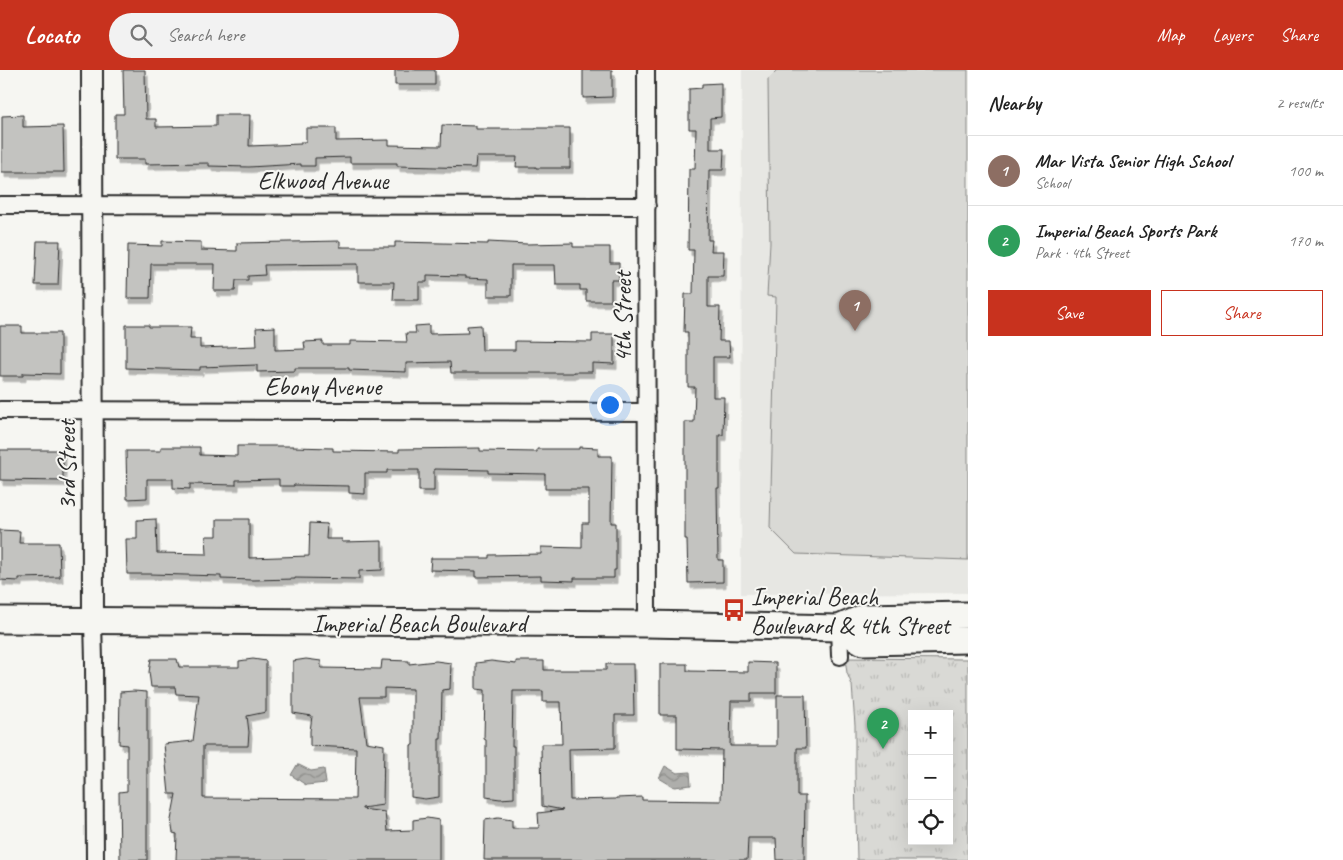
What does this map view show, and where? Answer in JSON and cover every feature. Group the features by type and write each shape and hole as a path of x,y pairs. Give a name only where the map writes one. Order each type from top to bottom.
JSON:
{"main road":[{"name":"Imperial Beach Boulevard","path":"0,620 646,624 839,628 864,617 968,615"},
{"name":"Imperial Beach Boulevard","path":"839,628 863,642 968,640"}],"street":[{"name":"3rd Street","path":"92,70 95,860"},
{"name":"4th Street","path":"646,70 646,624"},
{"name":"Elkwood Avenue","path":"0,205 646,206"},
{"name":"Ebony Avenue","path":"0,410 646,412"},
{"path":"839,628 840,656"}],"shaded area":[{"path":"742,70 968,70 968,593 741,594"}],"green space":[{"path":"777,70 968,70 968,560 796,554 770,528 776,297 767,296 770,243 768,79"},
{"path":"845,658 968,659 968,860 857,860 855,725 852,685 847,673"}],"water":[{"path":"297,765 311,771 324,769 326,783 306,785 291,775"},
{"path":"665,766 677,773 690,772 691,785 674,787 659,778"}],"building":[{"path":"123,70 145,70 146,119 156,119 156,127 216,126 216,115 250,115 249,146 301,144 301,142 306,142 306,128 336,128 336,141 389,140 389,145 441,146 442,125 476,126 476,129 570,128 570,168 516,167 517,157 476,157 475,168 397,166 397,163 350,163 350,157 315,158 315,166 301,166 301,164 249,167 209,166 209,163 145,164 145,159 115,159 115,114 124,114"},
{"path":"395,70 435,70 435,85 395,85"},
{"path":"583,70 612,70 612,97 583,98"},
{"path":"721,83 721,117 710,118 710,149 724,149 723,170 709,170 708,240 712,240 711,251 724,251 723,276 708,276 708,307 720,307 719,341 729,341 730,357 713,357 713,397 724,397 723,435 719,435 719,488 717,488 718,560 723,560 723,582 688,583 687,539 685,539 685,422 694,422 695,387 688,387 688,332 684,332 685,294 693,294 694,250 688,250 689,169 695,169 696,129 689,129 689,89 702,88 702,84"},
{"path":"23,115 23,127 63,126 64,172 2,172 2,116"},
{"path":"37,241 60,241 58,285 35,285"},
{"path":"162,241 201,242 201,250 237,251 237,243 340,241 340,247 395,247 395,242 573,243 573,247 610,247 610,263 619,263 619,280 611,280 611,301 586,301 586,290 580,290 580,285 556,285 555,265 511,265 511,296 488,296 488,279 427,275 427,282 419,282 419,300 393,300 394,282 358,282 358,264 264,265 265,275 248,276 248,280 236,280 235,291 214,291 215,264 151,264 150,298 127,298 128,245 162,246"},
{"path":"126,325 191,327 190,339 200,339 200,348 257,346 256,328 275,327 275,350 305,349 304,342 323,341 323,345 350,345 350,341 407,342 406,333 416,333 415,326 429,325 429,334 468,333 467,326 481,325 482,350 515,350 515,341 592,342 592,334 614,334 614,364 592,363 592,372 573,373 451,373 450,362 406,363 406,372 349,370 349,368 295,368 295,371 257,372 257,365 200,367 200,370 126,368"},
{"path":"0,326 22,326 22,333 60,333 60,374 23,373 23,376 0,376"},
{"path":"237,446 293,446 333,448 333,451 399,452 399,449 480,448 480,451 537,452 537,449 598,448 598,456 612,456 611,523 616,523 616,570 614,570 614,578 574,578 574,581 541,580 541,576 476,577 476,571 430,570 431,558 489,558 489,555 541,554 541,547 582,548 582,523 589,523 589,489 545,489 545,474 488,473 488,470 434,469 434,491 419,491 419,470 387,470 387,473 365,473 365,494 349,493 349,486 279,486 279,479 236,480 236,485 190,484 190,489 173,488 173,479 147,479 147,498 127,499 126,451 161,451 161,447 200,447 200,455 237,456"},
{"path":"0,450 63,450 63,481 0,480"},
{"path":"156,519 157,553 207,554 206,536 217,536 217,519 249,519 249,558 309,556 310,523 327,524 326,539 342,539 342,542 382,541 382,570 359,571 359,579 295,578 253,580 221,579 221,576 127,574 126,539 137,539 137,520"},
{"path":"0,530 20,531 19,543 59,543 60,577 19,578 19,581 0,580"},
{"path":"151,659 177,659 179,667 239,667 239,661 253,659 266,661 266,712 247,716 248,746 203,746 203,798 355,799 356,748 310,746 312,716 293,713 293,661 306,659 321,661 321,668 381,669 382,660 409,661 409,664 436,661 451,663 450,689 442,690 441,739 439,739 439,797 425,799 411,797 413,689 384,688 384,697 360,697 366,742 384,745 383,805 362,809 385,812 387,831 413,830 413,820 427,818 439,820 439,860 176,860 177,834 173,833 171,820 176,794 169,794 164,744 193,741 199,695 176,694 175,687 151,687 149,672"},
{"path":"491,661 516,664 516,661 544,661 544,670 606,670 606,664 633,664 634,715 615,715 615,748 569,749 570,800 642,797 642,800 721,801 722,750 677,749 677,715 660,715 660,664 687,664 687,671 748,672 748,662 776,663 776,693 751,693 751,701 731,701 730,746 777,746 777,695 805,695 806,748 797,748 797,796 805,796 804,860 777,860 776,838 748,838 747,860 484,860 485,820 498,818 512,820 512,828 539,828 538,813 563,810 542,806 541,744 562,744 561,702 543,702 543,691 513,691 512,746 514,746 514,798 486,797 485,690 476,689 476,663"},
{"path":"120,692 147,692 147,860 120,860 119,792 127,791 127,745 119,744"}],"place":[{"name":"Mar Vista Senior High School","path":"855,331"},
{"name":"Imperial Beach Boulevard & 4th Street","path":"734,610"},
{"name":"Imperial Beach Sports Park","path":"883,749"}]}
